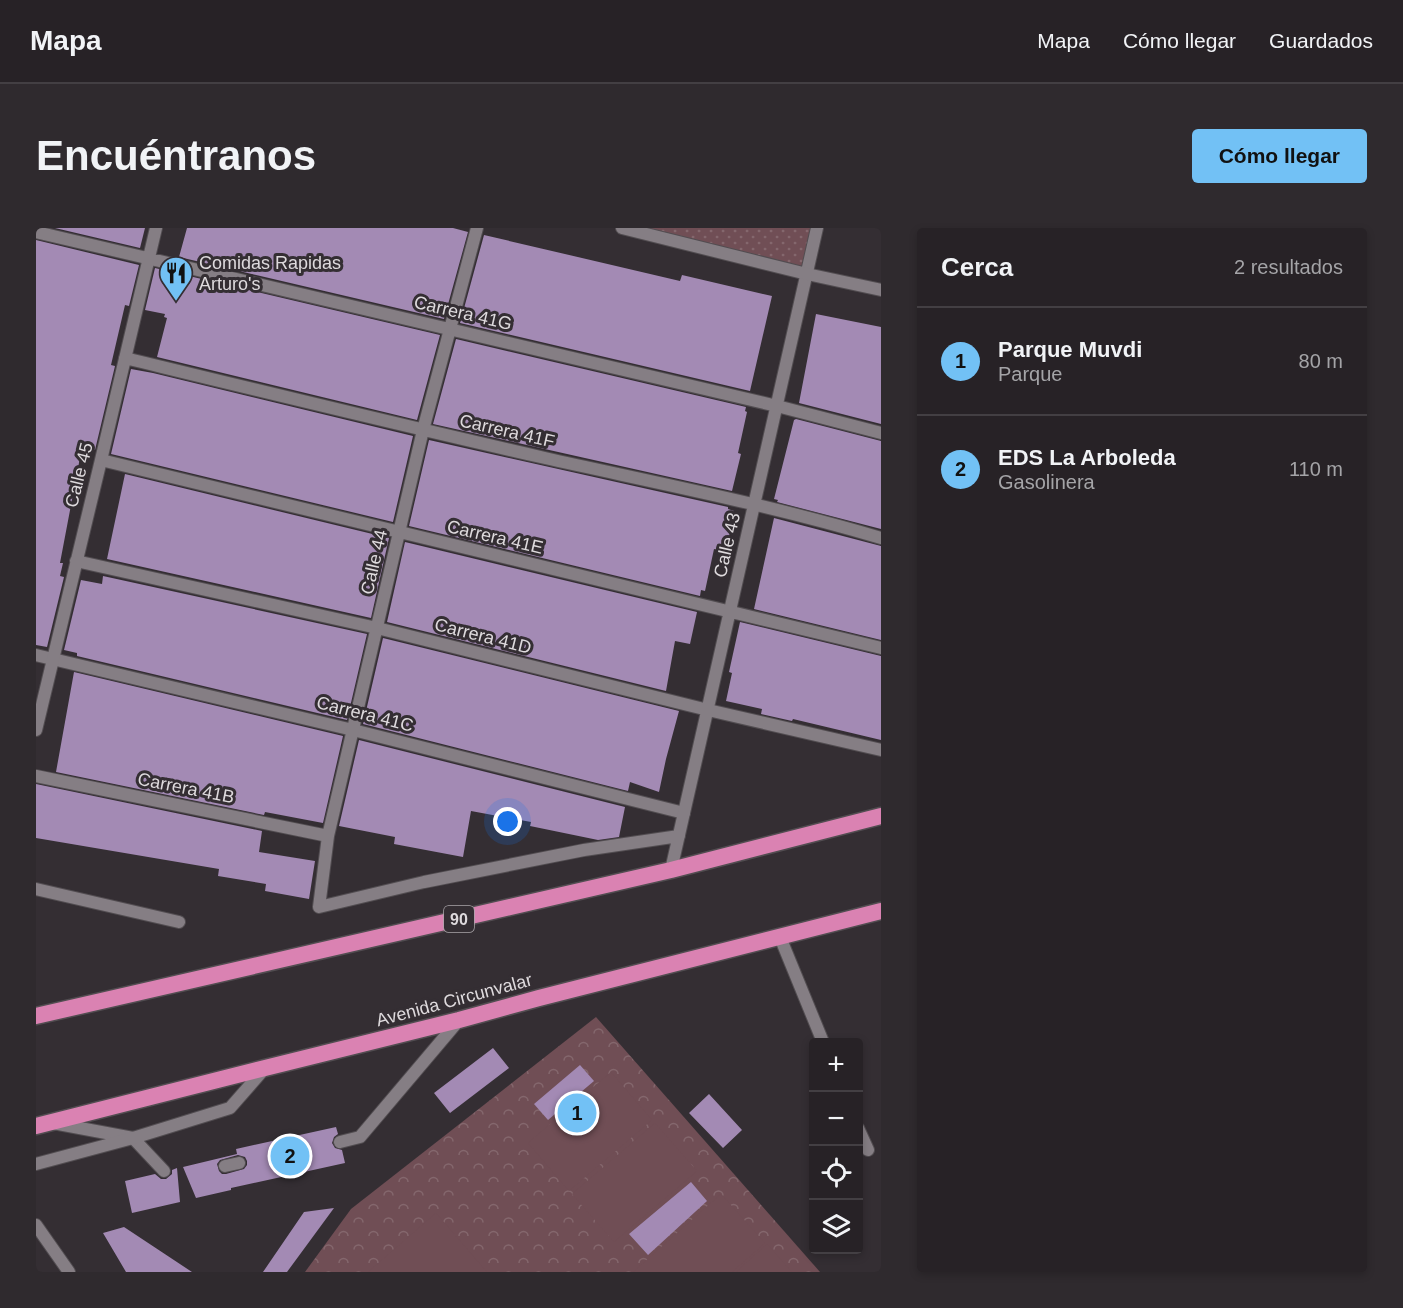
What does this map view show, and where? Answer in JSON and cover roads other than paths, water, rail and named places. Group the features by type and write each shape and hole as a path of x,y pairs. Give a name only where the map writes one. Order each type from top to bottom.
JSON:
{"highway":[{"name":"90","path":"36,1016 671,870 881,816"},
{"name":"Avenida Circunvalar","path":"42,1124 459,1020 881,911"}],"street":[{"name":"Calle 45","path":"36,730 156,228"},
{"name":"Calle 44","path":"477,228 423,430 328,836 319,908 424,882 572,853 679,836"},
{"path":"622,228 881,290"},
{"name":"Calle 43","path":"671,870 817,228"},
{"name":"Carrera 41G","path":"36,232 777,406 881,433"},
{"name":"Carrera 41F","path":"125,357 423,430 754,505 881,537"},
{"name":"Carrera 41E","path":"101,460 881,648"},
{"name":"Carrera 41D","path":"76,561 377,628 708,710 881,750"},
{"name":"Carrera 41C","path":"36,655 353,730 684,813"},
{"name":"Carrera 41B","path":"36,776 328,836"},
{"path":"36,889 179,922"},
{"path":"780,937 821,1038"},
{"path":"340,1143 360,1137 459,1020"},
{"path":"36,1164 134,1138 230,1108 265,1068"},
{"path":"42,1124 134,1138 164,1172"},
{"path":"863,1139 868,1150"},
{"path":"225,1166 239,1163"},
{"path":"36,1225 69,1272"}],"place":[{"name":"Comidas Rapidas Arturo's","path":"176,302"},
{"name":"Parque Muvdi","path":"577,1113"},
{"name":"EDS La Arboleda","path":"290,1156"}]}
